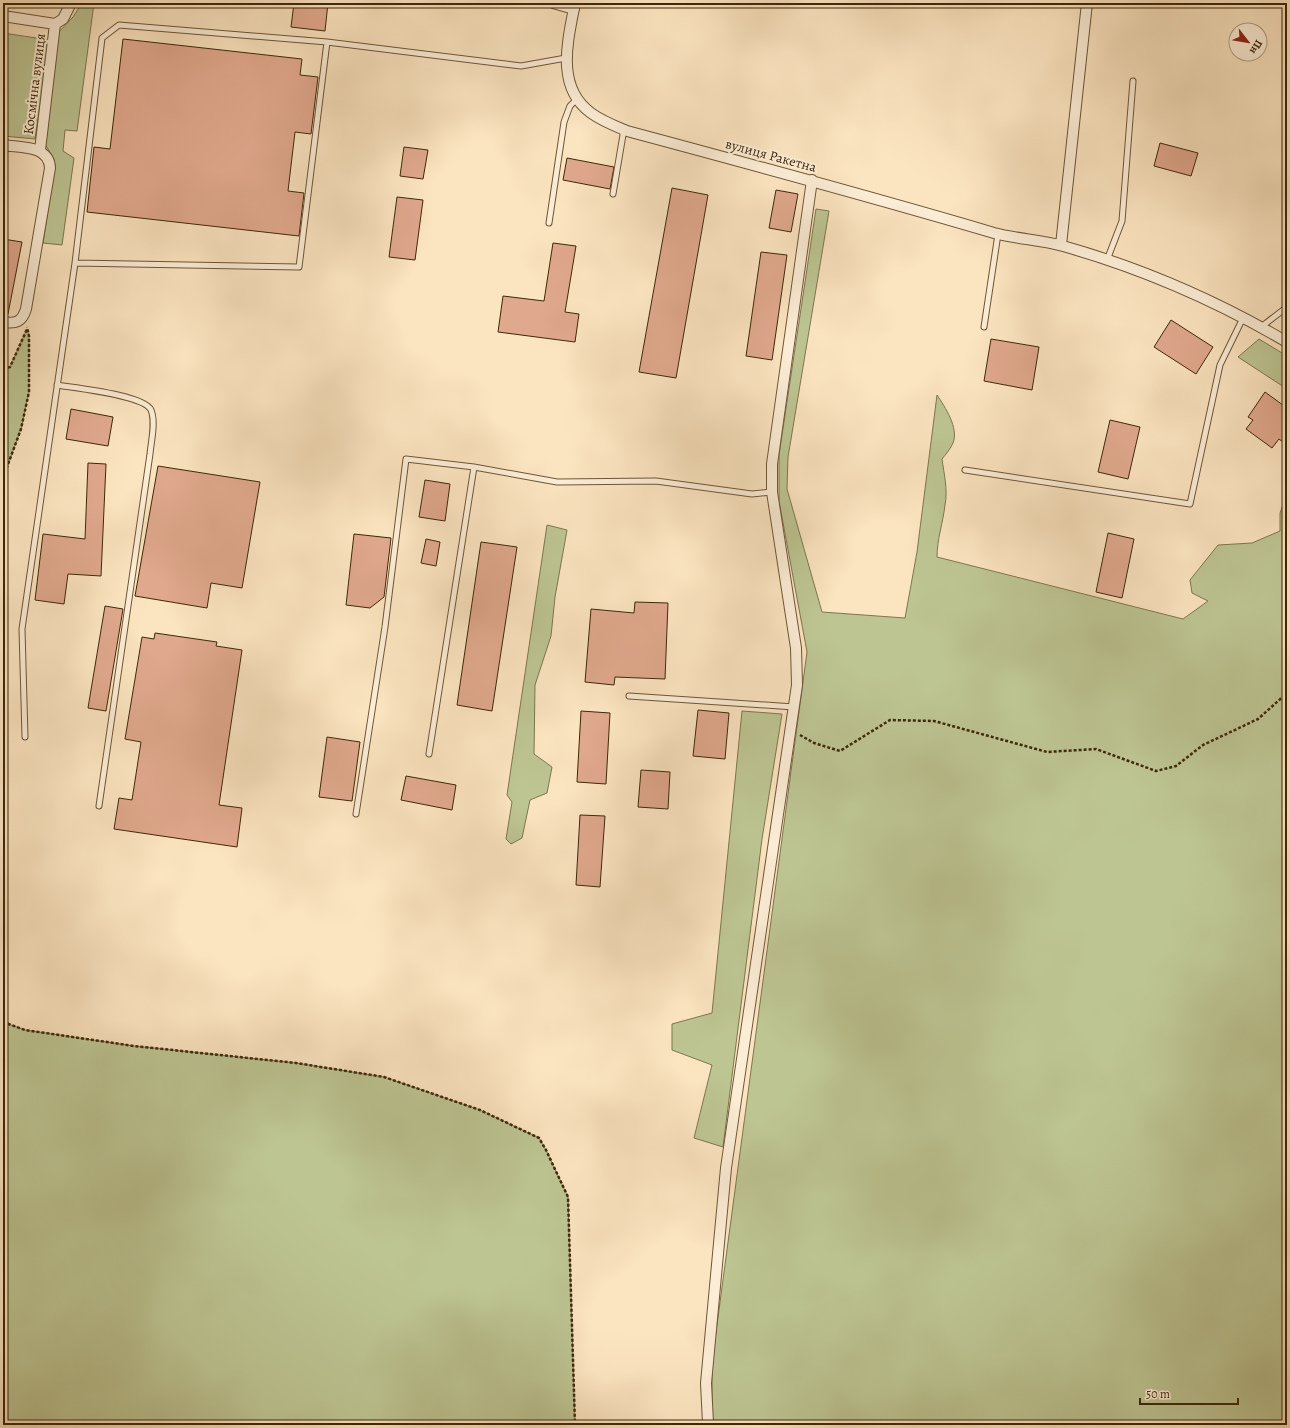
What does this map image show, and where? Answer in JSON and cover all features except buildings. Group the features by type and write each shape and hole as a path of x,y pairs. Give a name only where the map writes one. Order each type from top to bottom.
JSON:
{"street":[{"name":"Космічна вулиця","path":"23,317 50,168 50,160 42,152 55,24 63,19 71,3"},
{"path":"552,3 574,6"},
{"path":"1061,245 1087,3"},
{"name":"вулиця Ракетна","path":"574,6 566,58 568,78 578,98 592,113 624,130 812,180 998,234 1061,245 1138,270 1243,318 1287,342"},
{"path":"3,16 55,24"},
{"path":"3,145 42,152"},
{"path":"708,1423 706,1383 726,1168 797,685 796,648 772,492 772,464 812,180"},
{"path":"3,322 15,323 23,317"}],"lane":[{"path":"25,737 22,629 75,263 102,38 119,25 327,42 521,66 566,58"},
{"path":"75,263 299,267 327,42"},
{"path":"1107,260 1122,221 1133,81"},
{"path":"549,224 564,122 570,106 578,98"},
{"path":"613,194 624,130"},
{"path":"984,327 998,234"},
{"path":"1261,327 1287,307"},
{"path":"965,470 1190,504 1220,364 1243,318"},
{"path":"57,385 130,398 144,402 151,410 153,420 150,454 99,806"},
{"path":"356,814 384,627 406,459 474,467 557,482 656,481 752,494 772,492"},
{"path":"429,754 474,467"},
{"path":"628,696 794,707"}],"path":[{"path":"3,478 21,429 29,392 29,336 23,317"},
{"path":"3,369 10,367 27,329"},
{"path":"790,730 814,743 840,751 890,720 934,721 1047,752 1096,749 1156,771 1176,766 1202,745 1258,719 1287,693"},
{"path":"3,1022 25,1030 126,1045 296,1063 384,1077 480,1110 539,1138 568,1197 575,1425"}],"green space":[{"path":"82,3 94,3 77,131 65,130 63,151 74,158 62,245 43,243 55,165 54,159 45,144 57,34 73,17"},
{"path":"3,33 50,40 35,139 3,136"},
{"path":"816,209 829,211 788,457 787,489 822,612 905,618 917,552 937,395 944,405 953,424 954,437 951,447 942,459 946,499 937,557 1183,619 1208,601 1192,593 1190,580 1218,545 1252,543 1280,531 1280,513 1287,494 1287,1425 708,1425 712,1414 712,1362 807,652 779,501 779,455"},
{"path":"27,329 29,336 29,392 21,429 3,478 3,369 10,367"},
{"path":"1259,339 1287,356 1287,389 1238,357"},
{"path":"547,525 567,530 555,597 551,636 535,685 534,754 552,767 547,793 530,800 522,838 511,844 506,839 512,802 507,795"},
{"path":"742,711 782,714 762,839 723,1147 694,1138 712,1065 672,1050 672,1024 712,1013"},
{"path":"3,1022 25,1030 134,1046 296,1063 384,1077 480,1110 539,1138 568,1197 575,1425 3,1425"}]}
